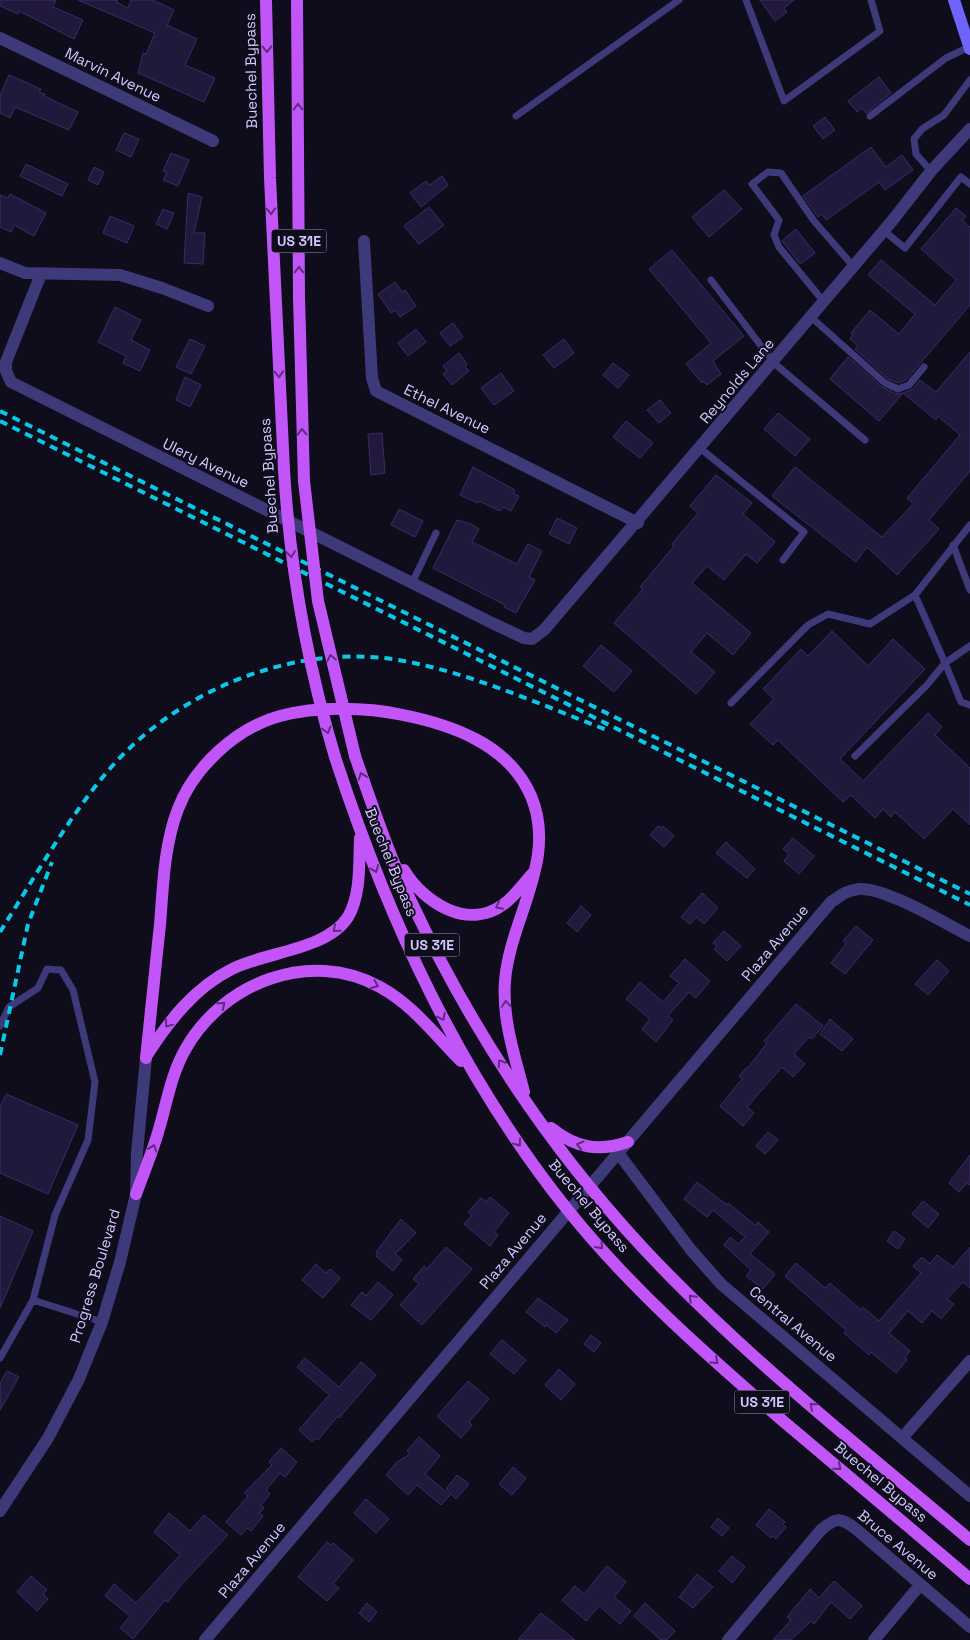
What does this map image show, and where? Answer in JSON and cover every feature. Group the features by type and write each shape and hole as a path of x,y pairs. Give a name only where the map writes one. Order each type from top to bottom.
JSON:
{"main road":[{"name":"Buechel Bypass","path":"266,0 270,178 284,470 291,554 302,624 312,676 361,834 429,991 474,1074 515,1139 568,1210 639,1289 695,1343 970,1579"},
{"name":"Buechel Bypass","path":"297,0 299,316 304,481 318,601 355,756 408,896 477,1026 527,1103 590,1185 643,1248 716,1322 970,1540"},
{"path":"954,0 969,41"},
{"path":"146,1058 166,861 177,812 191,783 203,768 234,739 266,721 297,713 328,711 399,714 440,724 482,742 496,751 517,773 531,797 540,839 539,853 533,873 530,895 512,940 505,984 509,1031 527,1103"},
{"path":"146,1058 181,1009 217,978 244,964 317,941 341,926 352,909 355,897 361,834"},
{"path":"387,842 410,880 422,894 439,906 460,914 477,914 504,904 533,873"},
{"path":"136,1194 159,1130 175,1069 188,1045 206,1018 239,992 255,984 275,977 313,971 345,974 379,986 417,1014 474,1074"},
{"path":"538,1118 564,1138 584,1147 612,1147 628,1142"}],"street":[{"name":"Marvin Avenue","path":"0,38 213,141"},
{"name":"Reynolds Lane","path":"519,635 532,639 544,630 638,523 812,318 884,232 931,171 970,129"},
{"name":"Ethel Avenue","path":"364,241 372,378 376,391 638,523"},
{"path":"0,263 20,272 120,275 162,288 208,306"},
{"name":"Ulery Avenue","path":"41,274 6,362 6,371 11,382 519,635"},
{"name":"Plaza Avenue","path":"205,1640 831,902 843,893 852,890 876,891 970,936"},
{"name":"Progress Boulevard","path":"0,1511 48,1438 79,1379 102,1322 120,1262 136,1194 137,1153 146,1058"},
{"name":"Central Avenue","path":"619,1154 691,1250 721,1284 970,1496"},
{"path":"902,1438 970,1361"},
{"name":"Bruce Avenue","path":"728,1640 821,1530 837,1520 844,1521 850,1525 970,1627"},
{"path":"874,1640 920,1585"}],"lane":[{"path":"516,116 679,0"},
{"path":"746,0 784,101 880,31 871,0"},
{"path":"870,116 969,41"},
{"path":"931,171 916,154 914,138 922,128 944,115 970,80"},
{"path":"824,303 779,247 774,235 779,220 752,184 768,172 781,173 814,221 854,267"},
{"path":"884,232 905,248 961,177 970,184"},
{"path":"712,280 774,363 865,440"},
{"path":"812,318 885,383 898,389 910,385 924,368"},
{"path":"700,449 804,532 783,560"},
{"path":"731,703 808,625 828,614 870,624 915,595 970,525"},
{"path":"412,583 436,533"},
{"path":"953,545 970,590"},
{"path":"915,595 961,702 970,705"},
{"path":"855,756 927,686 945,663 970,646"},
{"path":"0,1026 9,1007 38,988 48,969 60,970 73,990 95,1082 88,1140 55,1215 32,1300 0,1358"},
{"path":"32,1300 102,1322"}],"building":[{"path":"0,0 56,0 53,7 83,20 74,39 19,11 18,14 0,6"},
{"path":"78,0 118,0 116,2 128,8 131,0 153,0 174,10 167,25 197,39 185,65 215,78 204,102 138,73 143,53 146,54 155,33"},
{"path":"760,0 794,0 784,8 787,12 775,21"},
{"path":"9,75 41,89 39,92 45,94 44,96 78,112 69,130 15,107 10,118 0,113 0,95"},
{"path":"879,77 891,93 866,113 862,108 857,112 848,101"},
{"path":"825,117 835,130 823,139 813,126"},
{"path":"124,133 139,139 131,157 116,150"},
{"path":"871,147 886,167 902,155 913,170 885,190 879,182 826,220 822,214 818,217 803,196"},
{"path":"171,153 189,160 178,186 163,180 167,173 163,171"},
{"path":"26,164 68,184 62,196 20,176"},
{"path":"94,167 104,172 98,185 88,180"},
{"path":"442,176 448,185 421,207 410,193 426,181 430,185"},
{"path":"724,190 742,209 709,237 692,217"},
{"path":"188,193 202,197 194,233 205,233 203,264 184,263"},
{"path":"10,194 46,213 34,236 14,225 11,232 0,227 0,195 8,198"},
{"path":"429,207 444,225 419,244 404,226"},
{"path":"956,208 966,216 962,220 970,227 970,305 906,380 898,383 888,379 855,349 858,346 850,339 853,335 851,333 870,310 899,334 915,314 868,275 881,260 935,305 956,280 921,249"},
{"path":"163,209 174,213 167,229 156,224"},
{"path":"110,216 134,226 127,243 103,233"},
{"path":"796,229 815,253 800,264 782,241"},
{"path":"672,250 744,336 713,361 721,374 707,385 703,381 702,383 686,364 711,343 649,269"},
{"path":"395,282 402,292 405,290 416,306 400,317 396,310 391,313 378,294"},
{"path":"115,307 141,320 131,340 150,350 140,371 123,363 126,356 98,342"},
{"path":"453,323 463,337 450,346 440,333"},
{"path":"416,329 426,342 408,356 398,343"},
{"path":"190,339 205,346 191,374 176,367"},
{"path":"564,339 574,353 554,368 543,355"},
{"path":"970,352 970,471 929,520 939,529 897,575 867,547 856,562 772,496 795,467 882,537 913,504 907,498 960,435 938,416 936,420 903,393 913,389 920,380 936,392"},
{"path":"459,353 467,364 465,366 469,371 452,385 443,374 447,371 443,366"},
{"path":"848,357 882,387 896,394 903,393 879,421 830,379"},
{"path":"613,363 629,375 618,388 603,375"},
{"path":"501,373 514,391 494,405 481,388"},
{"path":"185,377 201,385 190,407 176,400"},
{"path":"660,400 671,413 659,423 647,410"},
{"path":"778,413 810,439 795,456 764,429"},
{"path":"626,421 653,443 640,458 613,437"},
{"path":"382,433 385,473 371,475 368,434"},
{"path":"473,467 515,490 513,493 519,496 511,511 503,507 500,511 460,495"},
{"path":"716,475 752,503 743,514 775,542 757,563 746,554 724,580 707,566 692,583 751,633 733,655 707,633 691,652 715,672 696,694 614,623 643,589 640,587 698,513 690,506"},
{"path":"399,509 423,521 415,537 391,525"},
{"path":"557,518 577,528 569,544 549,534"},
{"path":"457,520 471,524 479,529 472,542 517,564 528,544 542,551 529,577 535,580 516,613 504,607 505,605 433,568"},
{"path":"832,631 868,666 893,639 925,669 840,759 863,781 928,713 942,727 935,735 970,768 970,825 953,809 924,839 895,812 891,817 883,809 875,818 851,795 843,802 778,740 773,745 750,724 774,699 763,689 801,649 808,656"},
{"path":"601,645 632,671 614,692 583,666"},
{"path":"658,826 661,828 663,826 674,836 664,847 650,835"},
{"path":"793,838 814,856 799,874 784,861 789,854 783,849"},
{"path":"726,842 755,869 747,878 716,853"},
{"path":"702,893 718,908 704,924 696,917 690,924 681,917"},
{"path":"581,906 591,915 577,932 567,923"},
{"path":"856,926 873,940 845,974 831,963 846,944 843,941"},
{"path":"724,931 741,946 727,961 714,949 717,946 713,943"},
{"path":"685,959 710,981 696,998 689,992 668,1016 673,1020 656,1042 642,1029 650,1019 626,999 640,982 663,1002 679,983 670,976"},
{"path":"937,960 949,971 928,995 915,984"},
{"path":"796,1004 823,1026 812,1039 809,1037 794,1054 805,1064 793,1077 782,1067 747,1107 754,1113 743,1126 720,1106 742,1079 739,1076 748,1068 767,1043 764,1041"},
{"path":"830,1019 853,1039 842,1051 820,1034"},
{"path":"6,1094 78,1125 48,1194 0,1173 0,1107"},
{"path":"768,1132 778,1140 765,1154 756,1146"},
{"path":"970,1155 970,1185 967,1183 959,1192 949,1183"},
{"path":"697,1182 727,1205 728,1203 755,1225 758,1222 769,1232 750,1254 775,1274 763,1289 746,1276 751,1270 724,1245 730,1237 738,1244 745,1237 713,1210 707,1217 684,1199"},
{"path":"490,1197 509,1213 494,1232 498,1235 490,1246 464,1224 472,1215 468,1212 481,1198 486,1202"},
{"path":"923,1201 939,1214 928,1228 912,1214"},
{"path":"0,1216 33,1231 0,1308"},
{"path":"401,1219 416,1233 395,1254 402,1260 393,1271 376,1256 378,1253 376,1252"},
{"path":"894,1231 905,1239 898,1249 887,1241"},
{"path":"446,1247 472,1269 422,1325 400,1305 419,1284 413,1279 424,1266 427,1269"},
{"path":"970,1247 970,1288 963,1282 947,1299 954,1304 941,1319 932,1311 922,1323 908,1311 889,1333 910,1351 905,1358 907,1360 896,1373 871,1352 869,1355 844,1333 846,1330 785,1276 796,1263 825,1288 830,1283 861,1310 863,1307 879,1321 921,1273 913,1266 922,1257 930,1264 937,1255 953,1267"},
{"path":"316,1264 326,1273 330,1269 340,1278 323,1298 302,1280"},
{"path":"378,1282 393,1295 371,1320 351,1305 362,1292 366,1296"},
{"path":"538,1298 568,1320 556,1333 526,1312"},
{"path":"591,1335 601,1343 594,1352 584,1344"},
{"path":"502,1340 526,1360 514,1374 490,1354"},
{"path":"305,1358 339,1387 361,1362 376,1375 318,1440 316,1438 312,1442 299,1430 329,1395 297,1367"},
{"path":"559,1369 575,1384 561,1400 545,1385"},
{"path":"7,1371 19,1377 0,1410 0,1383"},
{"path":"468,1381 489,1399 469,1422 472,1425 461,1438 437,1416"},
{"path":"419,1437 440,1456 425,1474 450,1495 441,1505 417,1485 408,1495 386,1475 397,1462 410,1454 407,1451"},
{"path":"281,1448 297,1462 285,1477 280,1473 266,1490 270,1494 261,1505 264,1508 259,1513 263,1516 251,1531 247,1528 241,1535 226,1522 248,1496 244,1493 272,1465 269,1462"},
{"path":"513,1467 526,1478 512,1495 499,1484"},
{"path":"457,1475 469,1484 456,1499 446,1489"},
{"path":"366,1499 389,1519 376,1533 354,1513"},
{"path":"769,1509 785,1522 783,1524 786,1527 776,1539 773,1536 771,1538 756,1525"},
{"path":"169,1513 190,1531 204,1515 228,1535 181,1585 168,1602 165,1600 133,1639 120,1628 130,1616 105,1596 114,1584 136,1603 180,1555 154,1532"},
{"path":"718,1518 729,1528 722,1536 711,1527"},
{"path":"327,1542 331,1545 333,1543 353,1560 333,1584 339,1588 327,1601 298,1577"},
{"path":"732,1556 745,1567 732,1583 719,1571"},
{"path":"607,1566 626,1582 614,1597 631,1611 620,1624 599,1606 586,1621 562,1600 575,1586 584,1594"},
{"path":"697,1574 713,1587 693,1608 679,1597"},
{"path":"31,1576 47,1590 43,1594 48,1599 37,1611 17,1592"},
{"path":"834,1581 862,1606 850,1619 831,1602 814,1624 811,1621 791,1640 773,1640 791,1620 787,1617 810,1589 819,1598"},
{"path":"367,1603 377,1612 369,1622 359,1613"},
{"path":"645,1603 675,1631 667,1640 661,1640 634,1616"},
{"path":"541,1613 575,1640 518,1640"}],"railway":[{"path":"0,411 970,894"},
{"path":"0,421 970,905"},
{"path":"0,932 78,809 107,772 136,742 170,716 207,694 246,676 288,664 330,658 372,657 414,663 487,684 607,730"},
{"path":"0,1055 28,924 52,862"}]}
